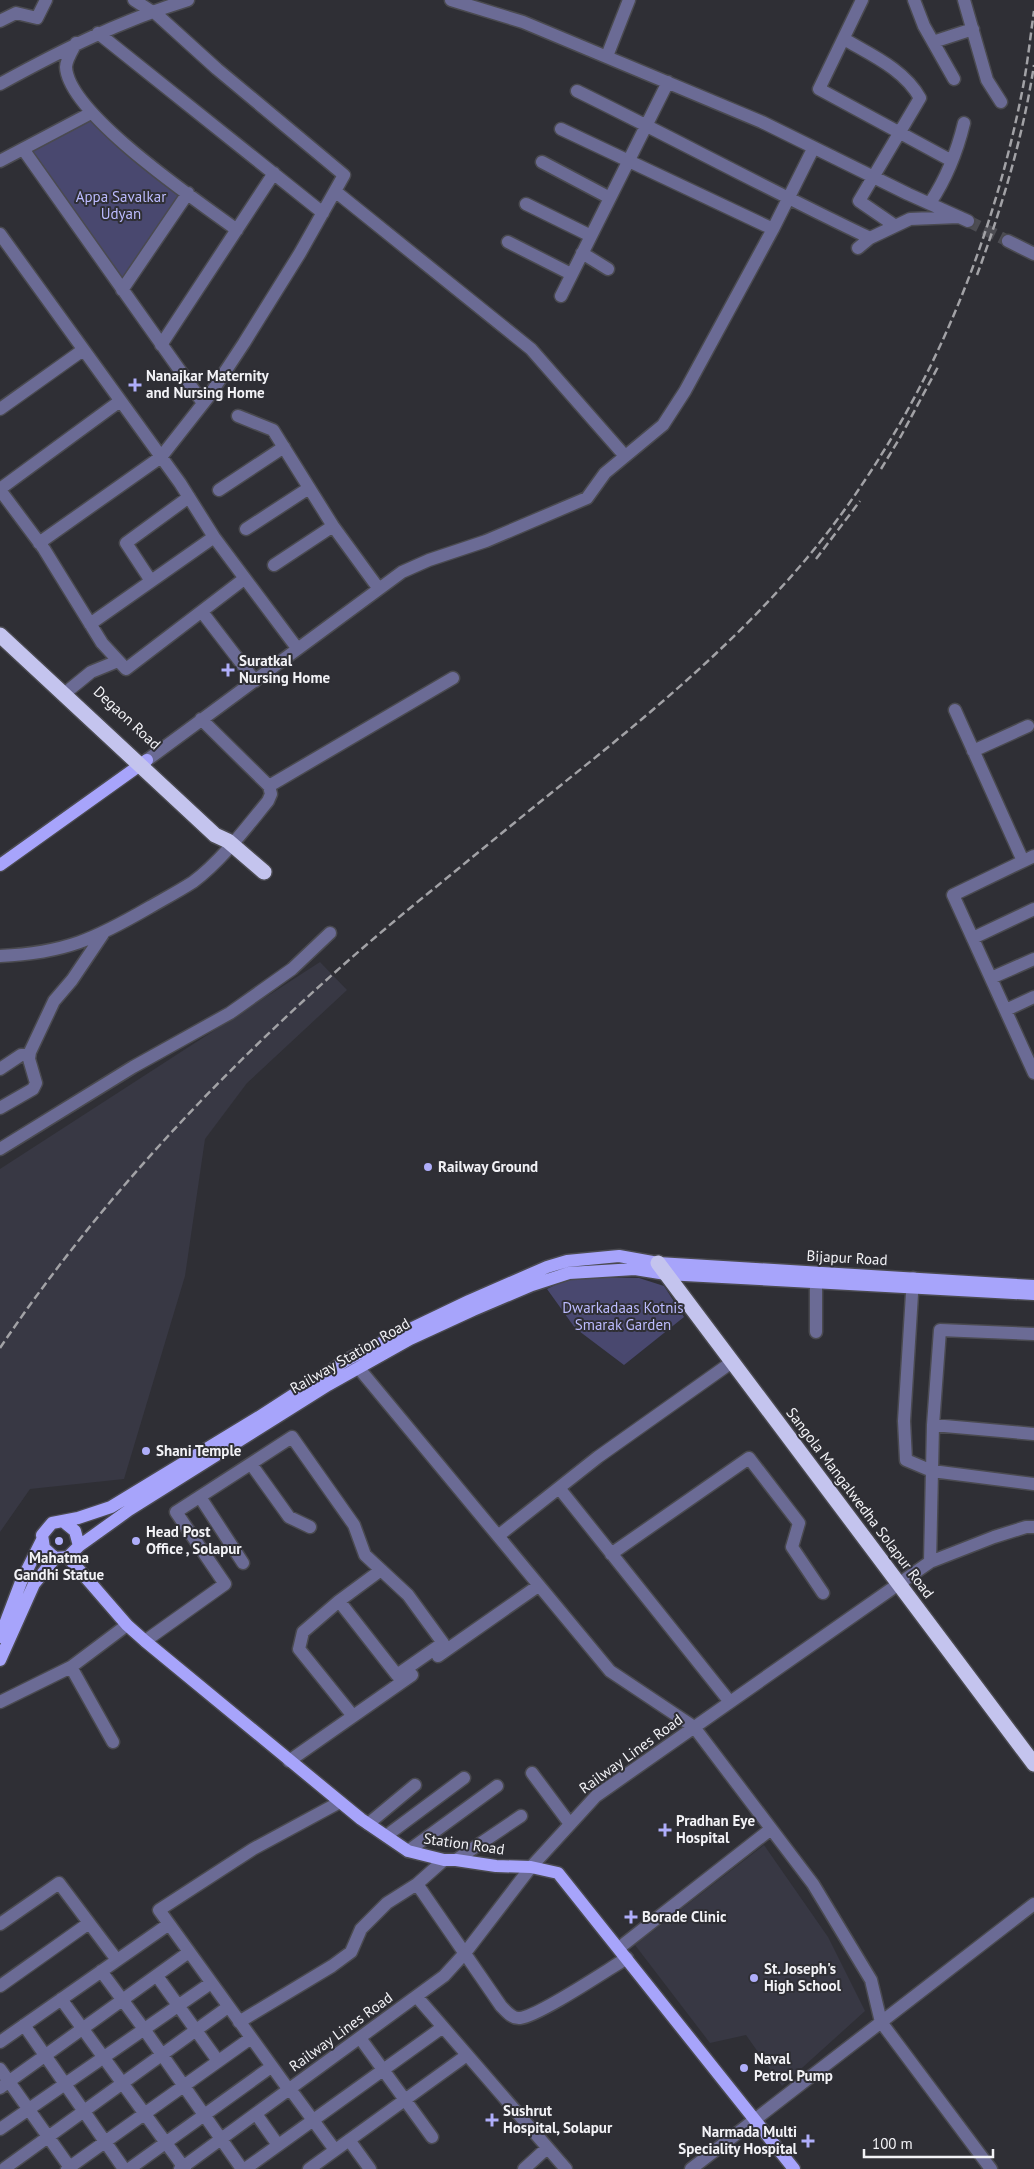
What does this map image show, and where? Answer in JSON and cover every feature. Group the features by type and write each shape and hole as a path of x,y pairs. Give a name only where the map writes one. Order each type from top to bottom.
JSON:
{"highway":[{"name":"Degaon Road","path":"0,623 67,691 144,763 221,830 230,843 264,872"},
{"name":"Degaon Road","path":"0,635 67,691"},
{"name":"Sangola Mangalwedha Solapur Road","path":"662,1269 1034,1764"}],"main road":[{"path":"0,865 144,763"},
{"name":"Railway Station Road","path":"64,1522 110,1507 259,1417 468,1301 554,1265 581,1259 619,1256 642,1259 662,1269"},
{"path":"662,1269 816,1282 912,1283 1034,1294"},
{"name":"Bijapur Road","path":"662,1269 912,1283 1034,1286"},
{"name":"Railway Station Road","path":"79,1546 129,1510 354,1363"},
{"path":"56,1522 64,1522 75,1531 79,1546 68,1557 55,1558 46,1552 42,1540 42,1534 48,1526 56,1522"},
{"path":"0,1637 21,1582 42,1540"},
{"name":"Station Road","path":"68,1557 127,1625 145,1642 340,1802 408,1851 450,1860 496,1866 531,1867 558,1874 794,2169"},
{"path":"0,1660 34,1584 55,1558"}],"street":[{"path":"0,10 37,18 46,0"},
{"path":"39,543 161,457 203,403 285,277 344,175 217,69 152,11 134,0"},
{"path":"0,84 98,33 152,11 188,0"},
{"path":"451,0 523,22 762,122 872,177 964,219 910,219 870,238 858,248"},
{"path":"607,56 629,0"},
{"path":"862,0 819,89 952,161"},
{"path":"914,0 933,42 954,79"},
{"path":"964,0 974,29 987,80 1001,102"},
{"path":"0,21 16,13"},
{"path":"933,42 974,29"},
{"path":"98,33 323,212"},
{"path":"844,39 884,62 913,87 920,98 859,201 894,225"},
{"path":"76,43 66,66 70,84 91,112 149,164 237,230"},
{"path":"561,296 668,82"},
{"path":"577,91 788,199 870,238"},
{"path":"0,161 91,112"},
{"path":"930,203 952,161 964,123"},
{"path":"561,129 773,229"},
{"path":"23,149 203,403"},
{"path":"144,763 402,572 429,560 486,541 587,498 605,472 663,425 685,391 814,149"},
{"path":"542,162 610,198"},
{"path":"161,345 274,173"},
{"path":"335,191 531,349 624,456"},
{"path":"122,290 188,193"},
{"path":"526,204 591,236"},
{"path":"2,240 161,457 244,579 297,648"},
{"path":"1008,241 1034,254"},
{"path":"508,242 571,274"},
{"path":"582,253 608,269"},
{"path":"0,409 83,350"},
{"path":"120,401 0,489 39,543 102,643 126,670 244,579"},
{"path":"238,416 273,430 333,526 379,589"},
{"path":"219,490 284,447"},
{"path":"246,529 309,488"},
{"path":"151,581 126,543 189,497"},
{"path":"274,565 333,526"},
{"path":"90,624 214,537"},
{"path":"202,612 254,681"},
{"path":"67,691 91,672 118,661"},
{"path":"269,786 453,678"},
{"path":"955,710 973,751 1028,858 953,895 1034,1073"},
{"path":"0,956 41,953 79,944 102,934 193,882 268,801 271,794 269,786 201,719"},
{"path":"973,751 1028,726"},
{"path":"973,938 1034,909"},
{"path":"0,1149 125,1071 230,1013 292,969 330,933"},
{"path":"0,1108 33,1089 36,1083 29,1055 54,1001 72,980 102,934"},
{"path":"991,978 1034,959"},
{"path":"1006,1010 1034,997"},
{"path":"0,1068 21,1055 29,1055"},
{"path":"816,1282 816,1332"},
{"path":"912,1283 904,1421 906,1460 932,1471 1034,1484"},
{"path":"930,1562 933,1425 940,1330 1034,1334"},
{"path":"498,1536 598,1457 732,1362"},
{"path":"354,1363 610,1671 694,1727 813,1884 871,1980 881,2022 991,2169"},
{"path":"933,1425 1034,1434"},
{"path":"145,1642 225,1584 176,1512 292,1437 354,1525 365,1555 408,1595 443,1643 397,1675 339,1601"},
{"path":"611,1554 749,1458 799,1523 792,1547 823,1593"},
{"path":"251,1464 289,1517 310,1527"},
{"path":"558,1488 730,1702"},
{"path":"200,1497 243,1563"},
{"name":"Railway Lines Road","path":"183,2168 444,1976 465,1953 531,1867 596,1796 930,1562 994,1537 1026,1527 1034,1527"},
{"path":"353,1716 299,1649 303,1632 339,1601 381,1570"},
{"path":"289,1761 538,1586"},
{"path":"0,1702 71,1667 127,1625"},
{"path":"71,1667 113,1742"},
{"path":"532,1773 570,1824"},
{"path":"386,1836 464,1778"},
{"path":"368,1824 415,1785"},
{"path":"408,1851 497,1786"},
{"path":"336,2150 272,2067 159,1910 253,1849 340,1802"},
{"path":"239,2022 332,1966 351,1952 362,1929 387,1903 450,1860 521,1816"},
{"path":"417,1884 501,2006 512,2016 520,2018 540,2010 623,1953 772,1829"},
{"path":"0,1924 60,1883 117,1960"},
{"path":"691,2169 1034,1904"},
{"path":"0,1986 89,1923"},
{"path":"0,2042 168,1924"},
{"path":"5,2085 189,1952"},
{"path":"101,1971 144,2029 220,2140 244,2169 443,2027"},
{"path":"157,1976 218,2062"},
{"path":"0,2130 211,1983"},
{"path":"417,1997 566,2169"},
{"path":"61,1999 183,2168"},
{"path":"4,2166 48,2137 228,2007"},
{"path":"24,2025 124,2169"},
{"path":"0,2068 5,2085 29,2110 69,2168 251,2038"},
{"path":"360,2038 432,2137"},
{"path":"309,2169 467,2055"},
{"path":"129,2169 272,2067"},
{"path":"256,2114 278,2145"},
{"path":"349,2140 364,2167"},
{"path":"524,2169 548,2148"}],"shaded area":[{"path":"320,962 347,990 247,1083 205,1139 185,1276 124,1479 30,1489 0,1532 0,1169"},
{"name":"St. Joseph's High School","path":"764,1845 828,1937 865,2011 782,2086 746,2035 710,2043 635,1945"}],"green space":[{"name":"Appa Savalkar Udyan","path":"90,118 183,195 123,286 27,150"},
{"name":"Dwarkadaas Kotnis Smarak Garden","path":"583,1277 639,1278 664,1286 684,1317 624,1365 575,1328 547,1289 567,1279"}],"tunnel":[{"path":"968,221 1008,241"}],"railway":[{"path":"0,1348 44,1286 140,1167 245,1056 357,953 701,668 769,601 831,528 888,444 914,398 960,301 979,251 1009,149 1027,65 1034,11"},
{"path":"977,275 1011,172 1024,119 1034,65"},
{"path":"881,469 939,365"},
{"path":"816,559 860,501"}],"place":[{"name":"Nanajkar Maternity and Nursing Home","path":"135,385"},
{"name":"Suratkal Nursing Home","path":"228,670"},
{"name":"Railway Ground","path":"428,1167"},
{"name":"Shani Temple","path":"146,1451"},
{"name":"Mahatma Gandhi Statue","path":"59,1541"},
{"name":"Head Post Office , Solapur","path":"136,1541"},
{"name":"Pradhan Eye Hospital","path":"665,1830"},
{"name":"Borade Clinic","path":"631,1917"},
{"name":"St. Joseph's High School","path":"754,1978"},
{"name":"Naval Petrol Pump","path":"744,2068"},
{"name":"Sushrut Hospital, Solapur","path":"492,2120"},
{"name":"Narmada Multi Speciality Hospital","path":"808,2141"}]}
